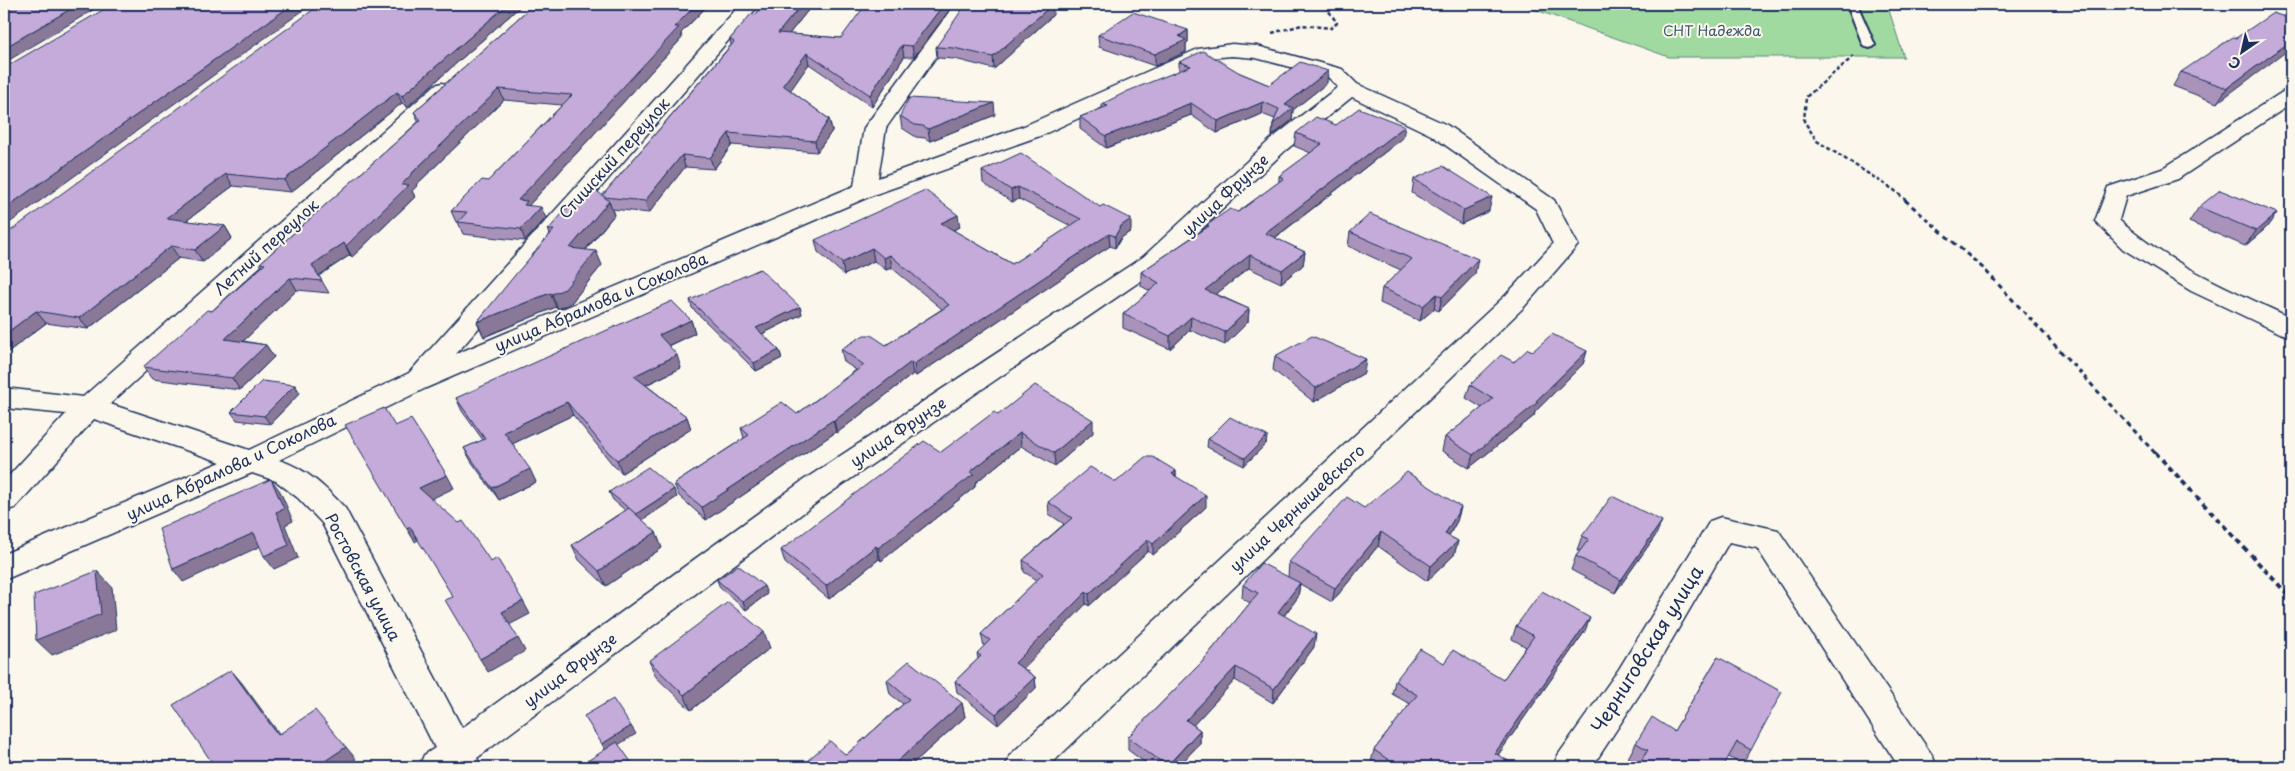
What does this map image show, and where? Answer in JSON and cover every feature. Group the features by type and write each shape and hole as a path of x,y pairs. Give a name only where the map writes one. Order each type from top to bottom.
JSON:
{"street":[{"name":"Стишский переулок","path":"416,380 751,4"},
{"path":"865,190 875,128 964,4"},
{"name":"улица Абрамова и Соколова","path":"4,568 249,462 416,380 865,190 1032,131 1205,53 1232,50 1257,52 1335,73 1350,88 1439,130 1546,206 1566,245"},
{"name":"Летний переулок","path":"4,500 90,407 456,76"},
{"name":"улица Фрунзе","path":"452,763 816,487 1152,262 1278,145 1350,88"},
{"path":"2291,95 2170,174 2116,192 2107,221 2132,244 2200,285 2291,328"},
{"name":"улица Чернышевского","path":"1023,767 1515,301 1566,245"},
{"name":"Ростовская улица","path":"4,398 90,407 286,473 309,490 334,516 452,763"},
{"name":"Черниговская улица","path":"1571,767 1631,678 1721,529 1767,538 1919,767"}],"lane":[{"path":"1852,4 1868,45"}],"path":[{"path":"1257,52 1273,32 1302,25 1331,28 1338,23 1326,7 1330,4"},
{"path":"1868,45 1806,96 1804,121 1817,141 1894,190 1984,268 2291,598"}],"green space":[{"name":"СНТ Надежда","path":"1519,4 1887,4 1904,57 1669,57"}],"building":[{"path":"4,4 79,4 4,48"},
{"path":"113,4 293,4 4,209 4,68"},
{"path":"321,4 508,4 402,96 397,92 284,180 226,174 167,218 225,226 195,250 171,246 79,318 36,311 4,335 4,235"},
{"path":"534,4 697,4 674,27 679,27 518,200 527,201 524,205 541,207 521,229 458,222 467,212 451,211 482,180 488,181 572,95 499,89 410,175 401,185 409,185 346,246 344,243 312,265 322,281 290,278 225,339 266,345 232,378 143,367 207,310 212,311 265,264 260,263 421,120 414,112"},
{"path":"765,4 802,4 778,33 841,38 866,4 944,4 912,46 902,45 870,95 807,53 783,85 829,119 815,141 729,133 710,158 682,155 645,201 602,196 734,42 730,39 751,14 755,15"},
{"path":"966,4 1053,4 993,57 954,48 936,47"},
{"path":"1133,12 1188,30 1179,36 1186,40 1155,54 1098,35"},
{"path":"2273,13 2291,19 2291,41 2227,88 2181,72 2233,37 2236,38"},
{"path":"1203,51 1240,73 1269,85 1300,62 1328,71 1285,105 1293,108 1273,124 1279,109 1263,102 1218,121 1191,103 1106,136 1080,117 1108,106 1102,104 1128,91 1191,66 1179,62"},
{"path":"909,98 994,103 928,129 915,125 900,116"},
{"path":"1359,108 1405,126 1265,233 1305,252 1282,270 1250,255 1205,290 1249,309 1225,332 1191,317 1170,336 1123,314 1159,283 1141,272 1209,226 1207,225 1230,209 1238,212 1284,178 1279,176 1322,144 1296,133 1316,117 1336,125"},
{"path":"1021,153 1100,207 1103,205 1131,219 1121,226 1115,236 1109,234 914,364 911,362 834,421 702,507 674,484 749,435 741,428 782,402 797,414 864,365 841,349 864,335 871,335 886,345 949,305 890,255 884,258 872,248 842,263 815,240 925,190 958,215 941,223 1012,264 1081,219 1018,187 1011,190 982,171"},
{"path":"1443,166 1492,197 1464,210 1414,179"},
{"path":"592,187 609,201 570,248 596,251 565,289 550,293 477,322 554,230 548,230 568,207 573,208"},
{"path":"2220,190 2277,213 2256,231 2199,207"},
{"path":"1370,214 1478,259 1442,297 1437,294 1423,306 1382,288 1412,259 1350,232"},
{"path":"760,269 800,307 756,328 779,350 754,363 690,300"},
{"path":"672,301 691,320 659,335 677,355 634,376 687,417 617,460 608,452 567,402 504,432 530,469 492,488 464,448 485,439 456,398"},
{"path":"1552,334 1587,351 1536,401 1538,402 1473,455 1445,437 1493,399 1470,385 1501,355 1514,362 1528,349 1533,351"},
{"path":"1312,336 1366,359 1316,388 1275,356"},
{"path":"262,381 295,385 264,416 231,412"},
{"path":"1035,385 1093,420 1054,453 1020,433 970,472 974,474 878,548 876,546 826,586 781,550 924,441 941,452 994,412 998,415"},
{"path":"384,408 395,426 411,419 447,475 419,488 459,523 463,521 491,562 497,558 523,601 502,612 518,638 480,659 445,600 453,597 410,527 407,529 345,425"},
{"path":"1230,417 1267,436 1245,458 1208,439"},
{"path":"1145,457 1153,457 1176,471 1172,474 1206,495 1153,544 1148,540 1089,594 1086,592 1015,663 1035,677 996,714 955,681 981,656 977,653 990,640 981,634 1043,574 1023,560 1072,518 1048,502 1090,467 1116,482"},
{"path":"648,467 674,489 636,514 609,492"},
{"path":"1407,472 1461,507 1445,534 1458,541 1431,566 1381,532 1335,588 1289,562 1347,497 1364,508"},
{"path":"271,479 284,509 276,512 289,545 264,556 254,533 173,569 159,529"},
{"path":"1612,496 1662,521 1621,580 1576,556 1589,539 1582,536"},
{"path":"629,508 656,532 599,571 572,545"},
{"path":"1261,563 1300,583 1278,612 1316,634 1274,689 1236,667 1186,720 1200,730 1167,766 1128,737 1202,662 1258,593 1243,585"},
{"path":"738,565 764,586 743,602 717,580"},
{"path":"97,571 101,614 36,640 34,595"},
{"path":"1542,591 1590,618 1495,753 1518,767 1399,767 1374,750 1417,695 1395,681 1420,649 1444,663 1453,650 1503,680 1534,636 1516,626"},
{"path":"728,602 764,632 684,695 649,661"},
{"path":"1718,657 1782,692 1751,750 1737,742 1723,767 1637,767 1648,750 1636,743 1652,717 1674,731"},
{"path":"909,661 962,703 891,767 800,767 830,741 846,755 909,699 887,680"},
{"path":"231,670 278,735 315,710 346,747 316,767 215,767 173,705"},
{"path":"613,699 631,726 602,744 584,716"},
{"path":"617,742 633,767 578,767"}]}
